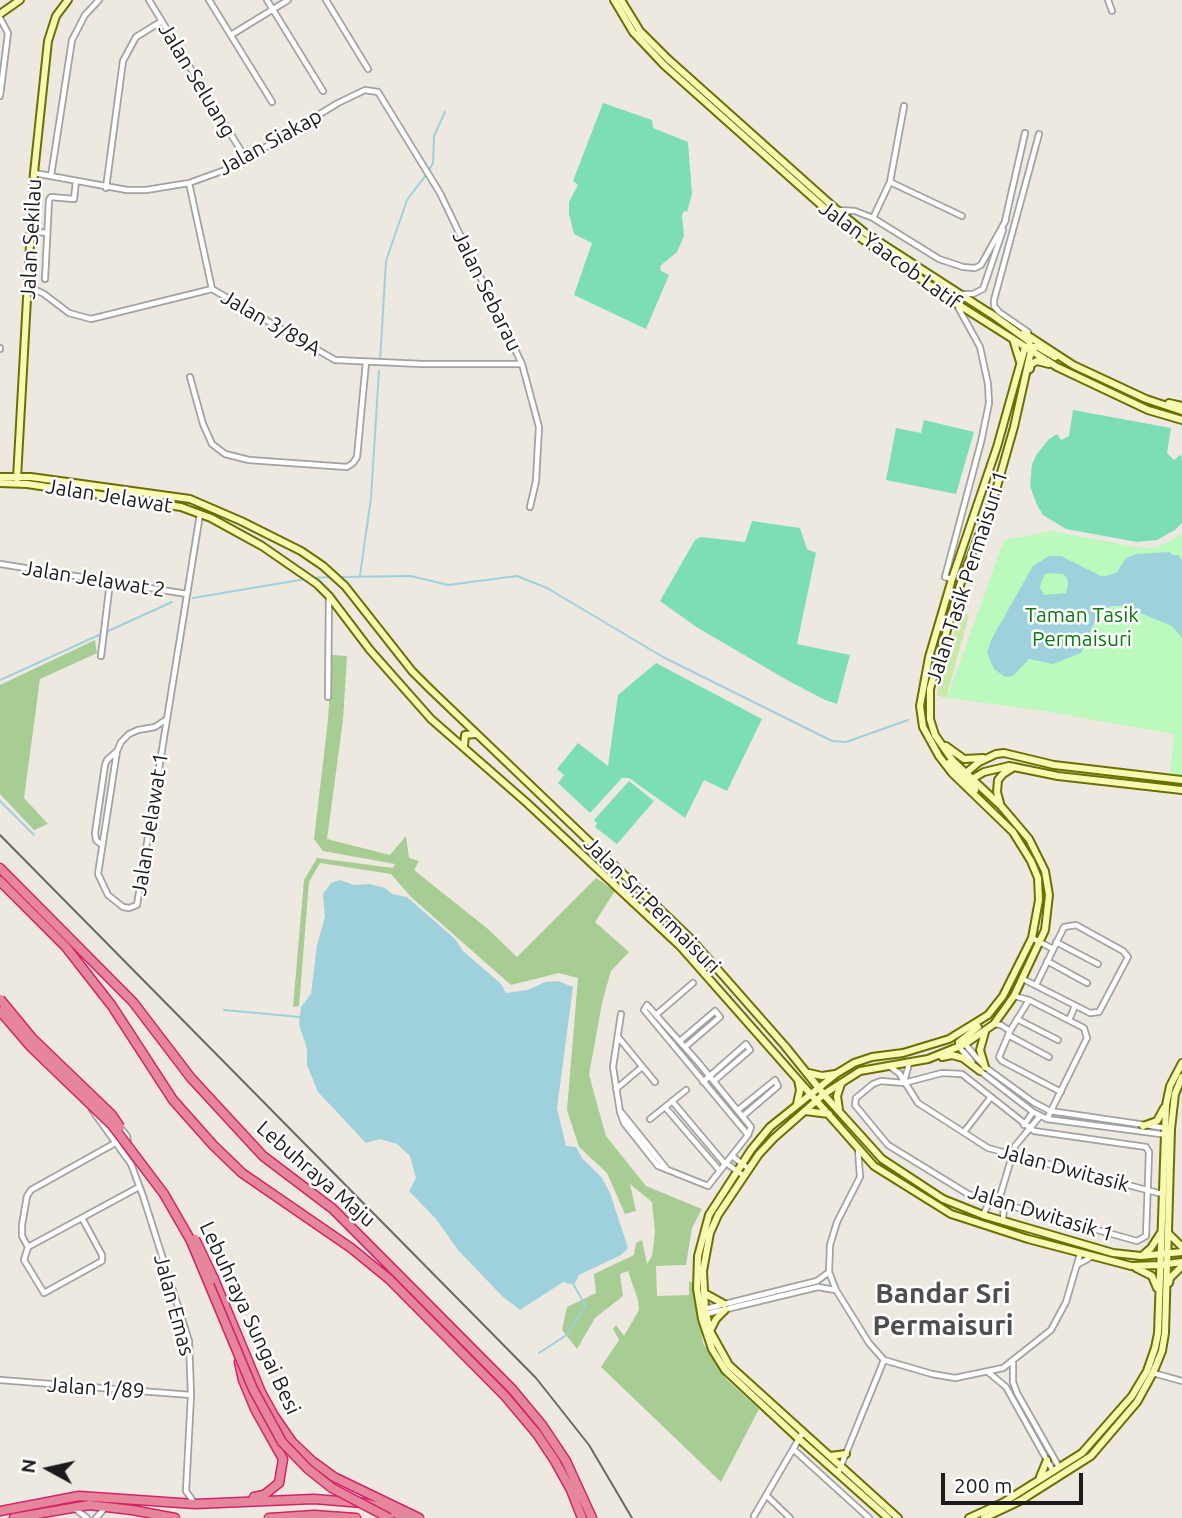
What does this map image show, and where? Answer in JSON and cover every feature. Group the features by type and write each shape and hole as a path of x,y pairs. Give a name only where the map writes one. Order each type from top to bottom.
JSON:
{"highway":[{"name":"Lebuhraya Maju","path":"0,868 133,1002 191,1079 263,1156 333,1209 512,1389 542,1424 566,1461 592,1518"},
{"name":"Lebuhraya Maju","path":"0,881 66,947 113,1006 173,1100 213,1145 242,1173 351,1248 389,1279 505,1396 537,1434 555,1461 582,1518"},
{"name":"Lebuhraya Sungai Besi","path":"0,1001 33,1039 111,1115 171,1198 210,1269 261,1392 292,1442 334,1477 419,1518"},
{"name":"Lebuhraya Sungai Besi","path":"0,1012 30,1046 112,1125 152,1177 191,1241 264,1413 289,1450 332,1488 389,1518"},
{"path":"234,1502 264,1495 279,1483 283,1459 246,1387 237,1349"},
{"path":"0,1511 79,1496 195,1504 294,1499 338,1500 384,1508 406,1518"},
{"path":"14,1518 72,1507 108,1507 175,1518"},
{"path":"269,1518 314,1515 356,1518"},
{"path":"286,1516 300,1518"}],"street":[{"path":"0,96 8,33 0,16 20,0"},
{"name":"Jalan Sekilau","path":"17,480 34,173 48,41 56,16 68,0"},
{"path":"51,176 72,40 85,15 99,0"},
{"name":"Jalan Seluang","path":"149,0 246,159"},
{"path":"209,0 272,102"},
{"path":"267,0 323,91"},
{"path":"231,36 288,0"},
{"path":"326,0 368,69"},
{"name":"Jalan Yaacob Latif","path":"615,0 633,32 664,65 828,214 956,303 1057,367 1148,410 1182,420"},
{"name":"Jalan Yaacob Latif","path":"621,0 640,31 668,59 864,232 1073,365 1146,399 1182,408"},
{"path":"1108,0 1112,11"},
{"path":"106,188 123,61 136,37 162,20"},
{"name":"Jalan Siakap","path":"34,173 106,188 146,190 189,183 226,170 338,103 366,90 378,92"},
{"name":"Jalan Sebarau","path":"378,92 440,193 522,364 539,427 536,481 530,507"},
{"path":"873,218 890,181 904,106"},
{"path":"960,294 973,294 983,289 1006,220 1025,133"},
{"path":"1039,134 994,306 1042,344"},
{"path":"45,279 50,198 74,199 76,181"},
{"path":"890,181 962,216"},
{"name":"Jalan 3/89A","path":"189,183 212,289 335,360 522,364"},
{"path":"837,210 855,211 873,218 939,259 975,268 981,265 1006,220"},
{"path":"30,232 47,233"},
{"path":"28,286 44,294 69,313 91,318 212,289"},
{"path":"952,579 945,577 989,403 980,346 956,303"},
{"path":"990,313 1025,338 1029,348 1073,365"},
{"path":"1013,338 1020,364"},
{"name":"Jalan Tasik Permaisuri 1","path":"821,1091 836,1074 854,1063 872,1057 903,1054 948,1039 988,1015 1003,996 1032,938 1040,900 1038,878 1031,861 1013,832 951,773 923,727 920,706 932,648 952,579 997,447 1020,364 1029,348"},
{"name":"Jalan Tasik Permaisuri 1","path":"821,1091 860,1071 928,1059 961,1044 994,1024 1014,996 1040,942 1049,909 1045,871 1029,839 1001,806 953,761 935,734 930,719 929,701 960,585 996,490 1023,389 1029,348"},
{"path":"190,377 203,424 212,444 225,454 249,460 347,467 357,457 366,362"},
{"path":"1023,389 1034,362 1057,367"},
{"path":"997,447 1007,449"},
{"path":"0,477 17,480"},
{"path":"0,483 17,480"},
{"name":"Jalan Jelawat","path":"17,480 190,499"},
{"name":"Jalan Jelawat","path":"17,480 181,507 200,514"},
{"path":"190,499 199,508 200,514"},
{"name":"Jalan Sri Permaisuri","path":"190,499 268,535 323,566 340,582 412,671 690,938 882,1159 943,1199 983,1215 1113,1253 1141,1256 1163,1255 1182,1250"},
{"path":"200,514 205,509 214,508"},
{"name":"Jalan Sri Permaisuri","path":"200,514 262,546 317,584 415,703 680,946 874,1166 951,1214 1080,1254 1131,1266 1182,1264"},
{"name":"Jalan Jelawat 1","path":"167,719 158,726 129,734 117,751 98,874 108,895 123,907 137,905 164,739 200,514"},
{"path":"262,546 268,535"},
{"name":"Jalan Jelawat 2","path":"0,565 187,594"},
{"path":"100,656 110,582"},
{"path":"328,697 329,596"},
{"path":"932,648 941,650"},
{"name":"Jalan Jelawat 1","path":"149,729 164,739"},
{"path":"464,746 465,736 475,734"},
{"path":"935,734 958,756 973,760 1004,752 1054,765 1182,780"},
{"name":"Jalan Jelawat 1","path":"102,845 96,840 94,833 105,765 117,751"},
{"path":"1018,755 1006,757 1005,760 1041,769 1045,773"},
{"path":"939,756 968,777 991,811"},
{"path":"968,777 988,758"},
{"path":"968,777 1016,766 1045,773 1182,790"},
{"path":"1001,806 997,792 998,780 1016,766"},
{"path":"603,874 611,872 608,862"},
{"path":"1023,979 1090,1013 1100,1012 1128,957 1123,951 1074,924 1063,928 1036,985"},
{"path":"1032,938 1053,949"},
{"path":"1056,942 1098,964"},
{"path":"1047,961 1087,983"},
{"path":"657,1014 693,983"},
{"path":"1014,996 1028,1000 1084,1028 1087,1040 1047,1119"},
{"path":"1028,1000 1000,1052 1002,1061 1061,1091"},
{"name":"Jalan Emas","path":"0,1001 102,1102 127,1136 131,1164 189,1341 191,1395 187,1492"},
{"path":"748,1135 644,1008 649,1005 751,1127 748,1135 737,1159 730,1166 709,1215 696,1270 712,1349 725,1370 898,1518"},
{"path":"1069,1020 1075,1006"},
{"name":"Jalan Emas","path":"0,1012 39,1058 90,1109 131,1164"},
{"path":"680,1041 715,1012 720,1017 685,1047"},
{"path":"621,1014 613,1067 620,1112 667,1169 708,1186 720,1171 730,1166 797,1106 814,1097"},
{"path":"961,1044 988,1015"},
{"path":"1017,1019 1058,1040"},
{"path":"994,1024 1001,1025 1009,1033 1049,1057"},
{"path":"983,1069 980,1050 985,1030"},
{"path":"617,1036 655,1082"},
{"path":"903,1054 918,1054 950,1042 961,1044 983,1069 1032,1112 1047,1119 1168,1132"},
{"path":"703,1082 746,1044 750,1050 714,1081"},
{"path":"928,1059 960,1056 1050,1111 1168,1132"},
{"path":"1182,1063 1168,1132 1162,1194 1164,1231 1182,1250"},
{"path":"909,1064 904,1083 945,1072 960,1074 1031,1129 1146,1147 1149,1152 1148,1190"},
{"name":"Jalan Dwitasik","path":"888,1065 900,1073 918,1103 988,1148 1162,1194"},
{"path":"616,1089 642,1067"},
{"path":"807,1072 822,1076 836,1074"},
{"path":"797,1078 800,1090 797,1106"},
{"path":"1143,1126 1157,1121 1179,1079"},
{"path":"738,1110 775,1080 778,1086 743,1116"},
{"name":"Jalan Dwitasik 1","path":"904,1083 881,1081 873,1084 856,1098 855,1105 888,1145 968,1194 1137,1241 1143,1240 1147,1233 1148,1190"},
{"path":"839,1112 836,1096 841,1082"},
{"path":"650,1119 686,1090"},
{"path":"821,1091 774,1138 749,1168 718,1215 710,1233 703,1271 703,1312 723,1356 734,1371 801,1436 830,1456 839,1469 888,1518"},
{"path":"964,1132 991,1097"},
{"path":"672,1101 730,1166 744,1176"},
{"path":"984,1518 1020,1501 1091,1456 1137,1402 1153,1373 1162,1351 1168,1132 1166,1105"},
{"path":"665,1107 720,1171"},
{"path":"803,1111 830,1115"},
{"path":"1024,1125 1032,1112"},
{"path":"1003,1220 1001,1204 1011,1155 1015,1146 1040,1116"},
{"path":"28,1247 22,1236 22,1224 25,1204 31,1190 117,1142"},
{"path":"858,1148 860,1177 837,1222 830,1245 829,1272 836,1290 869,1343 884,1360 956,1378 988,1372 1013,1362 1051,1330 1066,1302 1080,1254 1078,1246 1038,1231"},
{"path":"737,1159 749,1168"},
{"path":"82,1218 102,1255 102,1261 48,1293 41,1291 24,1260 28,1247 139,1187"},
{"path":"983,1215 990,1201"},
{"path":"1141,1256 1164,1231"},
{"path":"1076,1266 1091,1257"},
{"path":"1163,1292 1182,1264"},
{"path":"1131,1266 1152,1276 1163,1292"},
{"path":"710,1331 725,1307 817,1281 829,1272"},
{"path":"703,1312 818,1287 836,1290"},
{"path":"704,1293 725,1307"},
{"path":"969,1518 1004,1502 1082,1452 1132,1396 1153,1358 1162,1333"},
{"path":"839,1469 884,1360"},
{"path":"1013,1362 1013,1382 1017,1393 1051,1460"},
{"path":"988,1372 1006,1387 1057,1470 1068,1472"},
{"path":"1153,1373 1182,1381"},
{"name":"Jalan 1/89","path":"0,1380 191,1395"},
{"path":"1099,1435 1105,1441"},
{"path":"754,1516 801,1436"},
{"path":"793,1449 869,1518"},
{"path":"830,1456 846,1454"},
{"path":"1051,1460 1067,1462"},
{"path":"1039,1478 1051,1460"},
{"path":"1052,1481 1057,1470"},
{"path":"176,1503 187,1492 195,1504"},
{"path":"766,1495 790,1518"},
{"path":"72,1507 87,1518"},
{"path":"96,1518 108,1507"}],"green space":[{"path":"603,103 652,120 653,128 688,142 692,194 687,212 684,211 682,215 684,236 677,252 660,266 661,271 669,275 646,329 574,295 592,243 574,234 569,202 578,185 573,181"},
{"path":"1073,410 1171,428 1167,453 1174,460 1180,455 1182,457 1182,523 1175,530 1157,540 1137,542 1066,529 1043,515 1030,486 1032,464 1049,439 1057,434 1061,440 1069,436"},
{"path":"924,420 974,432 956,494 886,480 896,428 921,433"},
{"path":"752,521 800,528 807,549 816,553 797,644 850,655 837,704 787,680 698,628 660,601 695,540 701,537 745,542"},
{"name":"Taman Tasik Permaisuri","path":"1052,531 1136,547 1156,548 1182,534 1182,775 1170,775 1174,734 1038,710 947,698 1004,540"},
{"path":"960,613 969,615 946,698 937,695"},
{"path":"95,640 97,653 40,679 24,798 48,824 34,830 0,794 0,685"},
{"path":"332,655 347,656 343,720 327,839 390,855 406,836 409,858 419,861 414,870 488,929 517,957 596,878 615,891 595,922 629,952 611,971 602,1003 589,1075 606,1136 646,1186 702,1209 692,1228 686,1265 656,1266 657,1296 689,1295 689,1281 694,1283 703,1343 726,1379 759,1409 721,1482 601,1367 619,1340 613,1329 616,1325 624,1336 639,1310 628,1271 620,1274 623,1296 595,1318 577,1349 562,1330 567,1307 596,1293 594,1274 634,1255 636,1243 642,1240 647,1264 652,1256 655,1232 652,1202 630,1184 636,1211 625,1214 607,1173 579,1147 567,1110 578,978 559,973 511,985 411,897 391,874 320,863 309,882 299,1006 293,1007 304,880 317,858 393,868 395,864 323,851 314,839 328,720"},
{"path":"656,663 762,719 727,791 704,780 685,818 629,778 622,778 590,813 558,783 564,775 557,769 578,743 608,766 618,695"},
{"path":"629,781 654,801 617,844 595,827 597,823 594,820"}],"water":[{"path":"1169,552 1179,555 1182,561 1182,638 1172,626 1123,606 1112,606 1102,610 1096,618 1081,653 1053,664 1029,659 1013,676 1005,677 994,669 987,653 991,640 1033,566 1049,556 1061,556 1106,576 1117,572 1126,558 1136,554","holes":["1045,574 1063,574 1068,584 1066,593 1044,595 1040,588"]},
{"path":"340,880 354,885 370,884 385,888 392,894 407,897 455,939 463,951 501,984 506,993 528,990 545,982 558,981 573,987 557,1108 566,1146 576,1147 582,1158 602,1178 610,1193 628,1248 621,1255 579,1275 574,1285 563,1282 520,1310 502,1296 458,1250 436,1219 409,1191 416,1178 410,1156 397,1144 380,1139 366,1143 318,1092 307,1065 307,1049 299,1024 301,1007 311,994 317,945 325,917 323,894 331,883"}],"waterway":[{"path":"429,170 433,163 434,136 445,112"},
{"path":"380,362 386,261 407,200 426,175"},
{"path":"360,575 371,498 379,371"},
{"path":"340,577 411,576 448,585 517,576 547,588 663,657 832,741 846,742 908,720"},
{"path":"312,578 331,577"},
{"path":"193,598 306,579"},
{"path":"106,632 172,602"},
{"path":"0,680 101,634"},
{"path":"0,801 34,835"},
{"path":"224,1010 300,1017"},
{"path":"539,1353 568,1334 585,1305 574,1285"}],"tram line":[{"path":"0,835 536,1378 589,1445 632,1518"}],"district":[{"name":"Bandar Sri Permaisuri","path":"943,1310"}]}
